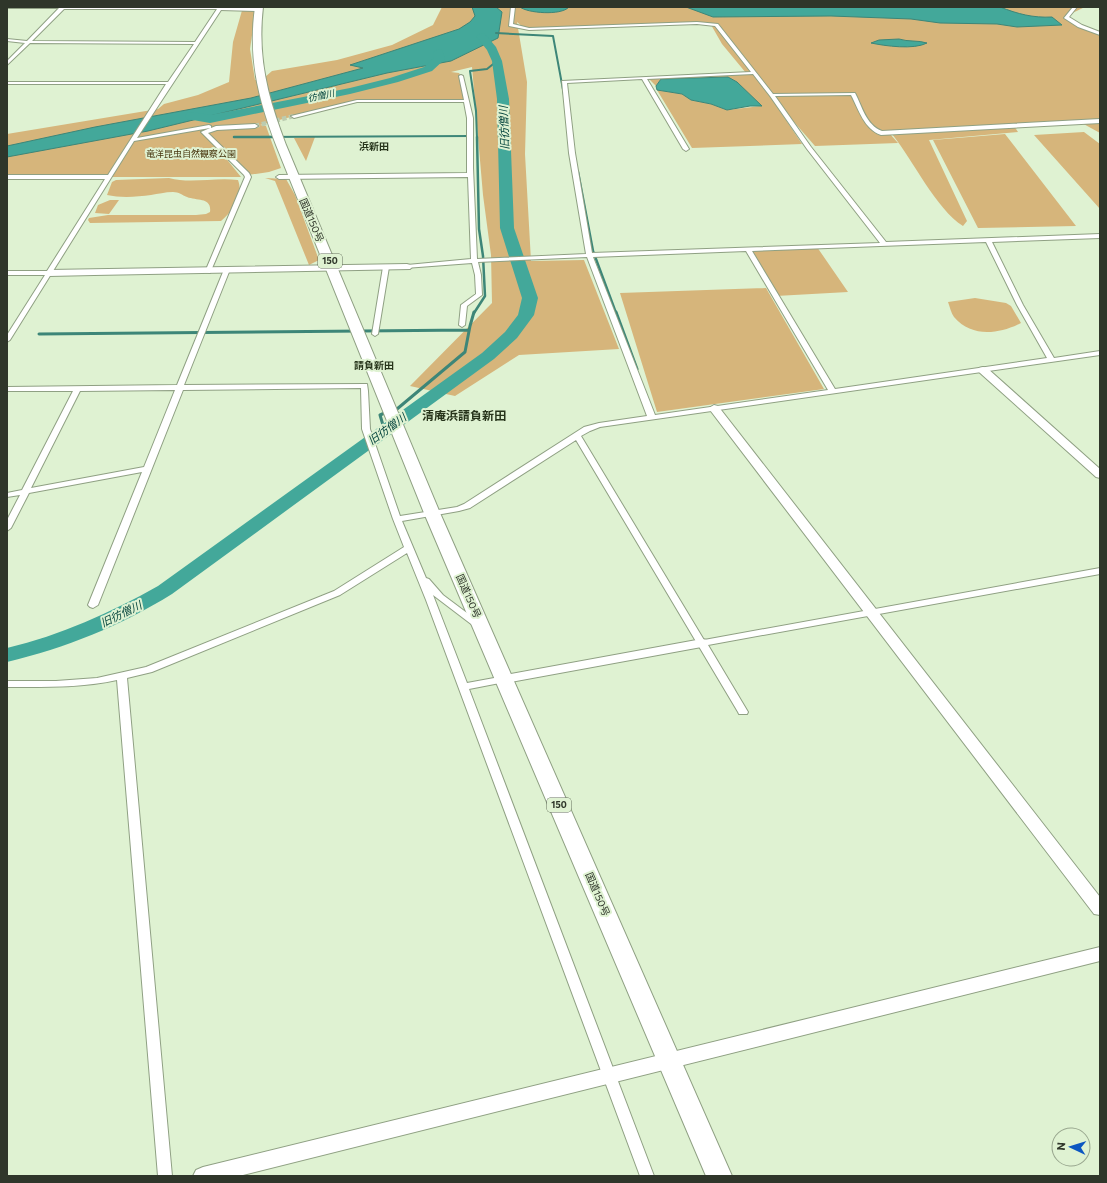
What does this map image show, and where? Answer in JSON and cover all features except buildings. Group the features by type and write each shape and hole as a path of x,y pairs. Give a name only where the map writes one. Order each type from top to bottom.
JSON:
{"highway":[{"name":"国道150号","path":"259,8 256,18 257,69 268,112 432,513 719,1176"}],"street":[{"path":"7,7 259,8"},
{"path":"7,64 63,7"},
{"path":"513,7 511,24 529,29 697,23 713,24 718,27 772,95 809,148 884,244"},
{"path":"1075,7 1066,16 1069,19 1100,34"},
{"path":"8,337 50,273 152,108 221,8"},
{"path":"7,40 28,42 198,43"},
{"path":"652,418 589,255 572,152 564,82 755,73"},
{"path":"461,76 470,118 474,260 478,275 479,295 464,305 462,325"},
{"path":"644,78 686,149"},
{"path":"7,83 169,83"},
{"path":"772,95 854,94 868,124 874,131 881,133 1100,121"},
{"path":"294,116 357,101 467,101"},
{"path":"132,140 208,127 242,125 248,127"},
{"path":"208,272 248,174 204,132 216,128 255,126"},
{"path":"279,177 471,175"},
{"path":"7,177 110,176"},
{"path":"7,273 226,272 407,267 494,259 1100,236"},
{"path":"989,241 1020,305 1051,359"},
{"path":"748,249 833,392"},
{"path":"375,334 386,267"},
{"path":"93,605 226,272"},
{"path":"396,519 459,509 467,506 577,435 587,429 599,425 1100,353"},
{"path":"983,370 1100,475"},
{"path":"7,389 364,386 366,394 364,421 396,519 419,572 463,687 647,1176"},
{"path":"7,528 78,388"},
{"path":"714,408 1100,909"},
{"path":"577,435 742,712"},
{"path":"7,495 147,469"},
{"path":"7,684 75,683 97,681 150,670 337,593 408,548"},
{"path":"463,687 1100,571"},
{"path":"419,572 440,597 483,628"},
{"path":"122,677 165,1176"},
{"path":"203,1176 1100,954"}],"green space":[{"name":"竜洋昆虫自然観察公園","path":"243,7 256,7 250,49 255,80 265,77 272,71 337,60 392,45 433,25 442,7 1085,7 1064,17 1100,34 1100,133 1080,122 1014,126 1018,132 929,140 967,221 963,226 943,208 892,134 890,134 898,143 815,146 766,90 802,144 692,148 657,90 682,94 691,100 711,104 727,110 761,106 737,82 728,77 661,79 656,86 648,78 746,73 722,44 710,23 524,28 517,22 527,82 525,154 531,261 584,260 619,349 519,355 455,396 410,386 492,303 491,255 483,195 472,67 451,72 459,73 461,76 464,99 356,100 260,125 266,126 281,168 269,172 248,175 206,131 204,131 241,177 7,177 7,134 158,109 164,104 198,95 229,82 233,42"},
{"path":"1084,132 1100,144 1100,209 1034,135"},
{"path":"1005,134 1076,226 978,228 933,140"},
{"path":"315,137 306,161 294,138"},
{"path":"169,178 177,180 238,180 240,192 233,208 221,221 90,223 88,220 89,218 108,215 196,215 210,212 209,204 203,200 187,197 175,192 134,197 117,197 107,195 112,182 116,180"},
{"path":"265,178 286,179 295,195 319,260 309,265 275,181"},
{"path":"110,200 119,200 109,214 95,213 98,205"},
{"path":"817,247 848,292 776,296 748,249"},
{"path":"766,288 824,389 657,412 620,293"},
{"path":"975,298 1006,303 1011,306 1021,323 1004,330 986,332 977,331 961,324 951,312 948,302"}],"water":[{"path":"472,7 496,7 502,12 498,38 451,61 387,73 148,131 7,157 7,146 95,127 251,98 363,68 350,65 459,29 470,22 475,16"},
{"path":"520,7 569,7 559,12 544,13 529,11"},
{"path":"686,7 1000,7 1026,15 1052,17 1062,25 1017,27 997,24 940,23 911,19 831,16 713,17"},
{"path":"899,39 927,43 907,47 871,43 879,40"},
{"path":"728,77 737,82 762,106 750,106 727,110 711,104 691,100 682,94 657,90 656,86 661,79"}],"waterway":[{"path":"496,33 553,36 564,95"},
{"name":"旧彷僧川","path":"7,655 48,644 89,629 128,611 165,590 385,432 488,356 511,335 526,315 530,298 507,228 503,99 497,61 492,49 481,36"},
{"name":"彷僧川","path":"191,116 210,119 350,91 394,80 428,69 440,59 438,52"},
{"path":"477,138 476,111 470,71 487,69 497,61"},
{"path":"282,137 234,137 472,136"},
{"path":"474,313 485,296 483,256 479,229 477,137"},
{"path":"578,172 593,251 616,313"},
{"path":"393,410 397,409 465,352 474,312"},
{"path":"616,312 637,369"},
{"path":"39,334 469,330"},
{"path":"385,432 380,415 387,412"}],"tunnel":[{"path":"255,126 294,116"}],"district":[{"name":"浜新田","path":"374,146"},
{"name":"請負新田","path":"374,365"},
{"name":"清庵浜請負新田","path":"464,416"}]}
